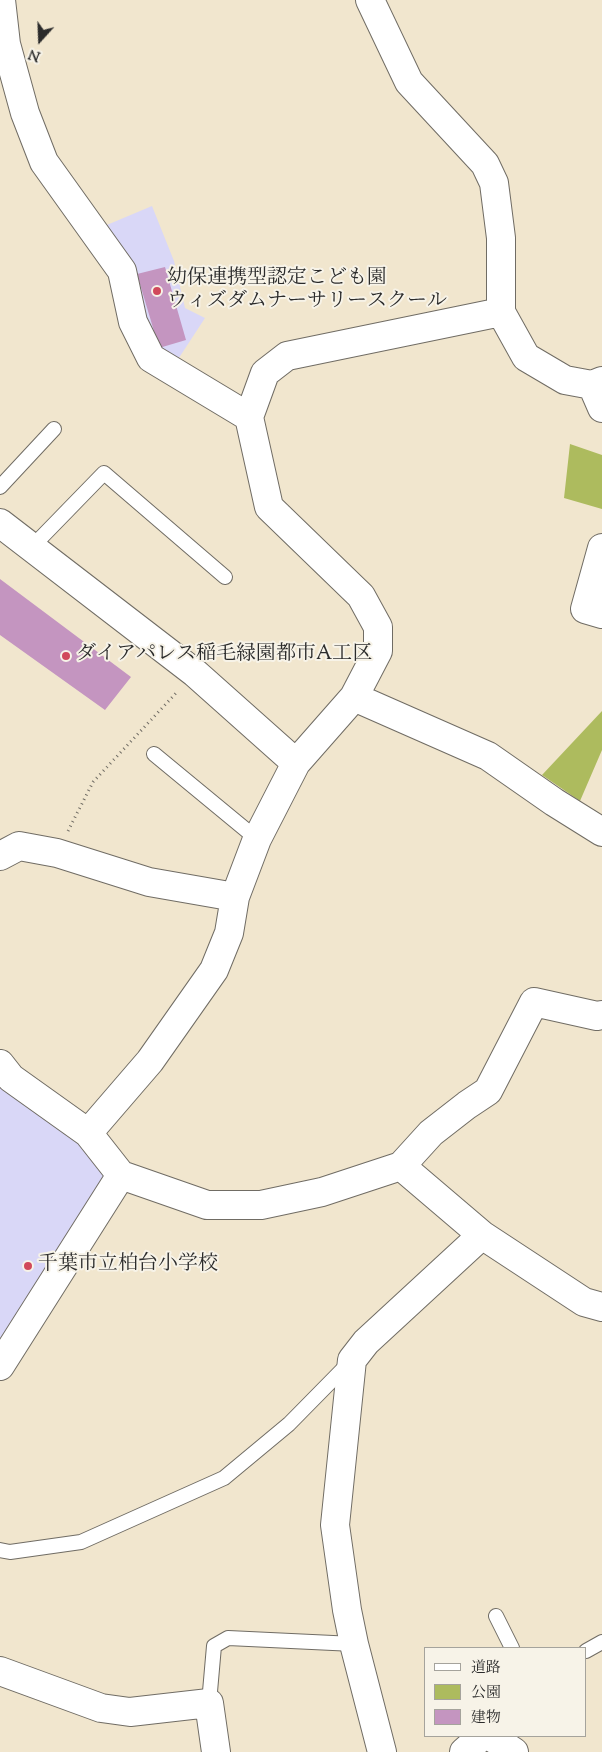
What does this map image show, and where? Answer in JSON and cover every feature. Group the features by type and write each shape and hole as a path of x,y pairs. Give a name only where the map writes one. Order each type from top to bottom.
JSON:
{"street":[{"path":"0,0 6,44 25,113 44,162 122,271 133,322 151,358 249,417"},
{"path":"370,0 409,82 485,164 494,183 501,238 501,312 526,357 565,380 599,391"},
{"path":"88,1133 150,1061 214,970 229,933 234,897 256,839 296,763 354,697 378,651 378,626 361,596 269,507 249,417 266,373 286,356 501,312"},
{"path":"0,523 194,673 296,763"},
{"path":"602,548 585,609 602,614"},
{"path":"354,697 488,756 554,802 602,832"},
{"path":"1,854 19,846 57,854 149,882 234,897"},
{"path":"0,1064 11,1078 88,1133 121,1175 207,1205 261,1205 322,1192 401,1166 431,1133 488,1091 534,1002 597,1016 602,1015"},
{"path":"401,1166 482,1235 584,1302 602,1307"},
{"path":"0,1366 121,1175"},
{"path":"382,1752 354,1644 347,1610 335,1525 352,1360 366,1342 482,1235"},
{"path":"0,1671 111,1710 130,1712 209,1703 216,1752"},
{"path":"464,1752 481,1737"},
{"path":"492,1737 514,1752"}],"lane":[{"path":"0,488 54,429"},
{"path":"32,547 104,473 225,577"},
{"path":"154,754 256,839"},
{"path":"0,1550 10,1552 81,1542 224,1478 289,1424 352,1360"},
{"path":"496,1616 512,1647"},
{"path":"209,1703 214,1646 228,1638 354,1644"},
{"path":"587,1650 602,1642"}],"path":[{"path":"57,854 93,782 194,673"}],"shaded area":[{"name":"幼保連携型認定こども園 ウィズダムナーサリースクール","path":"152,206 174,261 185,308 205,318 173,367 160,358 102,227"},
{"name":"千葉市立柏台小学校","path":"0,1077 83,1137 112,1177 0,1354"}],"green space":[{"path":"570,444 602,455 602,509 564,498"},
{"path":"602,711 602,750 580,801 542,775"}],"building":[{"path":"165,267 186,340 159,348 137,274"},
{"name":"ダイアパレス稲毛緑園都市A工区","path":"0,579 131,677 105,710 0,635"}],"place":[{"name":"幼保連携型認定こども園 ウィズダムナーサリースクール","path":"157,291"},
{"name":"ダイアパレス稲毛緑園都市A工区","path":"66,656"},
{"name":"千葉市立柏台小学校","path":"28,1266"}]}
